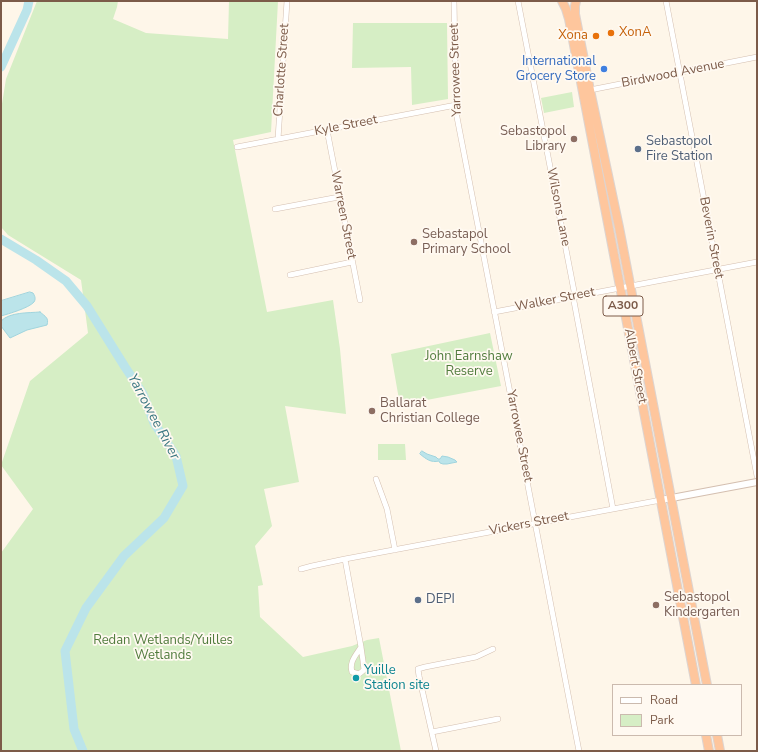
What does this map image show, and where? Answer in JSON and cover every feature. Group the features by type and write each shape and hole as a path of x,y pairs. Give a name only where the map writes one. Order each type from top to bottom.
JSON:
{"highway":[{"path":"563,1 572,1"},
{"name":"Albert Street","path":"563,1 568,19 696,684"},
{"name":"Albert Street","path":"576,1 575,14 617,219 707,684"},
{"path":"706,736 709,751"},
{"path":"717,736 720,751"}],"street":[{"name":"Charlotte Street","path":"278,139 287,1"},
{"name":"Yarrowee Street","path":"454,1 456,105 494,312 579,751"},
{"name":"Wilsons Lane","path":"518,1 613,509"},
{"name":"Beverin Street","path":"666,1 757,476"},
{"name":"Birdwood Avenue","path":"590,90 757,58"},
{"name":"Kyle Street","path":"237,147 456,105"},
{"name":"Warreen Street","path":"327,130 360,300"},
{"path":"275,209 339,197"},
{"path":"290,275 352,262"},
{"name":"Walker Street","path":"494,312 757,262"},
{"path":"376,479 387,509 395,550"},
{"name":"Vickers Street","path":"301,569 345,559 757,482"},
{"path":"345,559 364,661 364,670 359,674 352,672 351,668 352,662 361,647"},
{"path":"436,751 418,669 478,657 493,649"},
{"path":"432,732 498,719"}],"green space":[{"name":"Redan Wetlands/Yuilles Wetlands","path":"37,1 118,1 113,19 146,33 228,39 229,1 278,1 271,132 233,140 267,312 333,300 340,349 346,414 285,406 299,482 264,489 272,526 255,546 263,585 258,586 260,617 303,657 352,646 367,640 379,638 401,751 1,751 1,553 33,509 1,465 30,381 88,333 81,280 8,235 1,227 1,110 6,79"},
{"path":"353,23 447,23 448,99 412,105 411,67 352,68"},
{"path":"572,92 574,107 544,113 541,98"},
{"name":"John Earnshaw Reserve","path":"490,333 501,386 400,405 391,354"},
{"path":"378,444 405,444 406,460 378,460"}],"water":[{"path":"30,292 33,293 35,298 34,302 28,306 1,316 1,301"},
{"path":"40,312 47,319 47,325 27,330 10,338 1,326 1,321 9,316"},
{"path":"422,451 438,459 442,456 448,457 457,462 443,464 439,461 431,461 420,454"}],"waterway":[{"name":"Yarrowee River","path":"1,67 27,10 29,1"},
{"name":"Yarrowee River","path":"1,239 36,260 66,281 87,306 143,394 154,423 176,456 183,486 164,518 124,556 86,608 65,651 74,729 83,751"}],"place":[{"name":"XonA","path":"611,33"},
{"name":"Xona","path":"596,36"},
{"name":"International Grocery Store","path":"604,69"},
{"name":"Sebastopol Library","path":"574,139"},
{"name":"Sebastopol Fire Station","path":"638,149"},
{"name":"Sebastapol Primary School","path":"414,242"},
{"name":"Ballarat Christian College","path":"372,411"},
{"name":"DEPI","path":"418,600"},
{"name":"Sebastopol Kindergarten","path":"656,605"},
{"name":"Yuille Station site","path":"356,678"}]}
